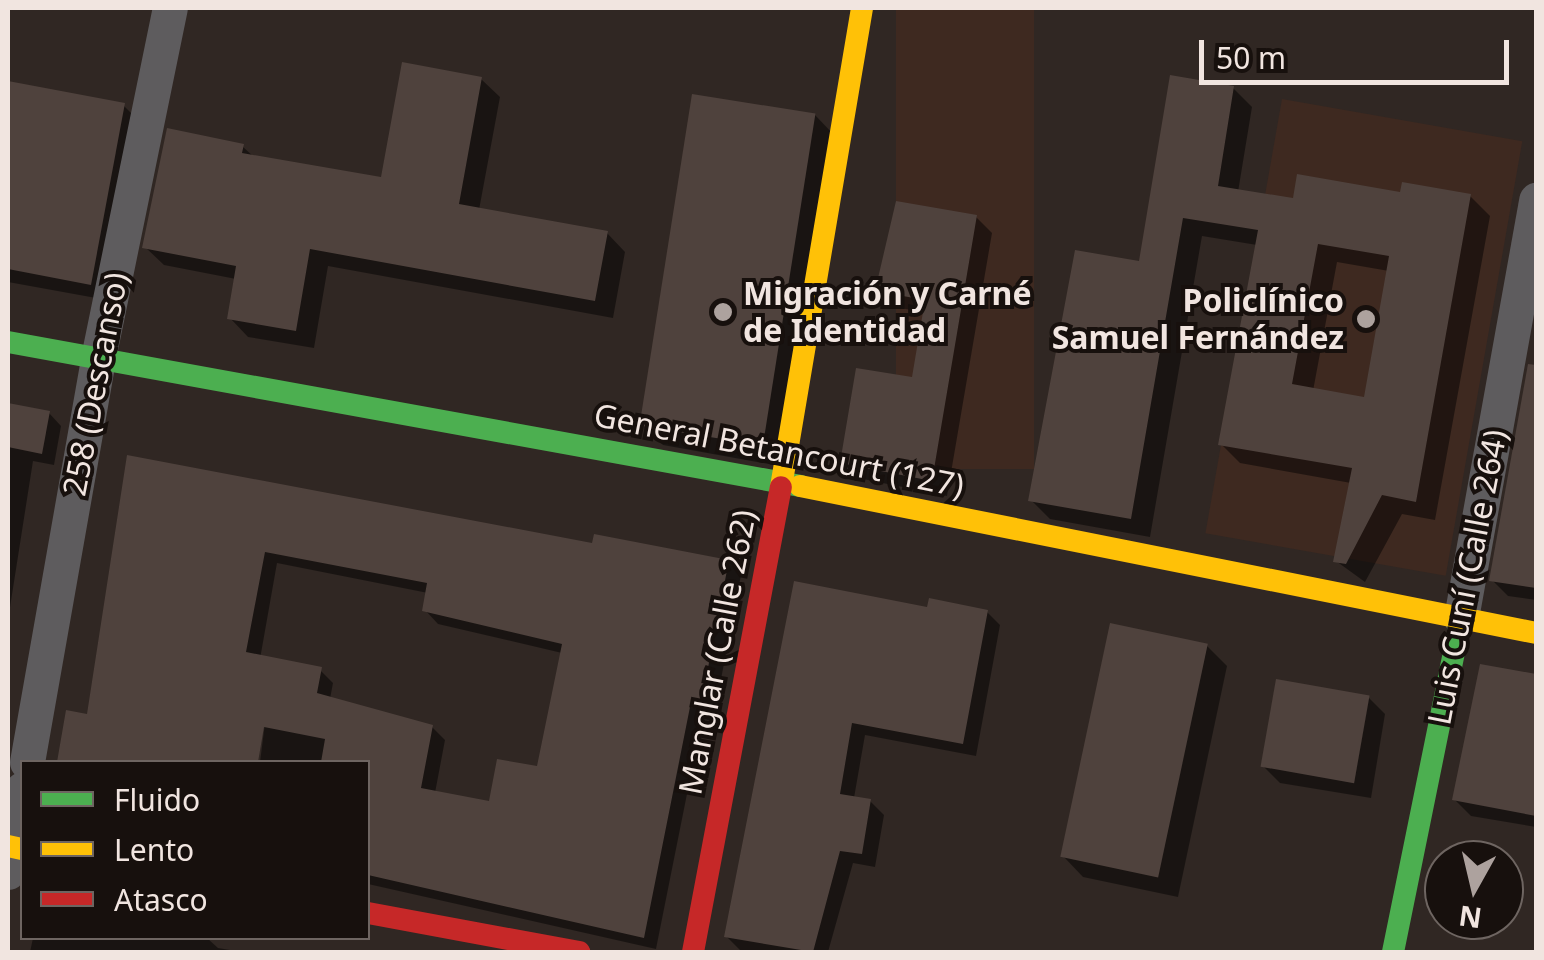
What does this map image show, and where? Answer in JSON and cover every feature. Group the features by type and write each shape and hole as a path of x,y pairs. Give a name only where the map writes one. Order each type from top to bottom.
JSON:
{"main road":[{"name":"Manglar (Calle 262)","path":"693,952 782,482 862,8"},
{"name":"General Betancourt (127)","path":"8,342 782,482 1536,633"},
{"name":"Luis Cuní (Calle 264)","path":"1393,952 1460,618"},
{"path":"370,913 579,952"}],"street":[{"name":"258 (Descanso)","path":"27,760 98,358 170,8"},
{"name":"Luis Cuní (Calle 264)","path":"1460,618 1536,200"},
{"path":"12,853 20,802"}],"shaded area":[{"path":"896,8 1034,8 1034,469 896,469"},
{"name":"Policlínico Samuel Fernández","path":"1282,99 1522,141 1446,576 1205,533"}],"building":[{"path":"402,62 482,77 459,204 608,231 595,301 310,249 296,331 227,319 236,266 142,248 167,128 244,144 242,153 381,177"},
{"path":"1170,75 1234,86 1218,186 1293,198 1297,174 1400,192 1402,182 1471,194 1416,502 1382,495 1346,564 1333,562 1352,468 1218,445 1258,230 1183,218 1131,519 1028,501 1075,250 1139,261","holes":["1318,244 1389,256 1364,397 1292,384"]},
{"path":"8,81 125,103 91,285 8,269"},
{"name":"Migración y Carné de Identidad","path":"692,94 815,114 763,445 639,426"},
{"path":"896,201 977,215 932,481 840,463 856,368 912,377 925,300 875,291"},
{"path":"1528,364 1536,365 1536,588 1489,581"},
{"path":"8,403 50,411 42,454 8,447"},
{"path":"127,455 592,543 594,534 729,560 700,709 690,707 644,938 370,875 370,760 321,760 325,739 264,727 258,760 57,760 66,710 87,714","holes":["265,552 427,583 422,611 562,644 537,766 497,759 489,801 421,788 433,725 317,693 322,667 246,652"]},
{"path":"794,581 927,607 929,598 988,610 963,744 852,723 840,794 871,799 862,854 840,851 813,952 724,937"},
{"path":"1110,623 1208,644 1158,878 1060,857"},
{"path":"1480,664 1536,674 1536,816 1452,800"},
{"path":"1276,679 1370,695 1354,783 1261,767"}],"traffic: fast":[{"path":"8,342 800,486"},
{"path":"1393,952 1461,618"}],"traffic: slow":[{"path":"781,487 862,8"},
{"path":"800,486 1536,633"},
{"path":"8,846 20,849"}],"traffic: jam":[{"path":"693,952 781,487"},
{"path":"370,913 579,952"}],"place":[{"name":"Migración y Carné de Identidad","path":"723,312"},
{"name":"Policlínico Samuel Fernández","path":"1366,319"}]}
